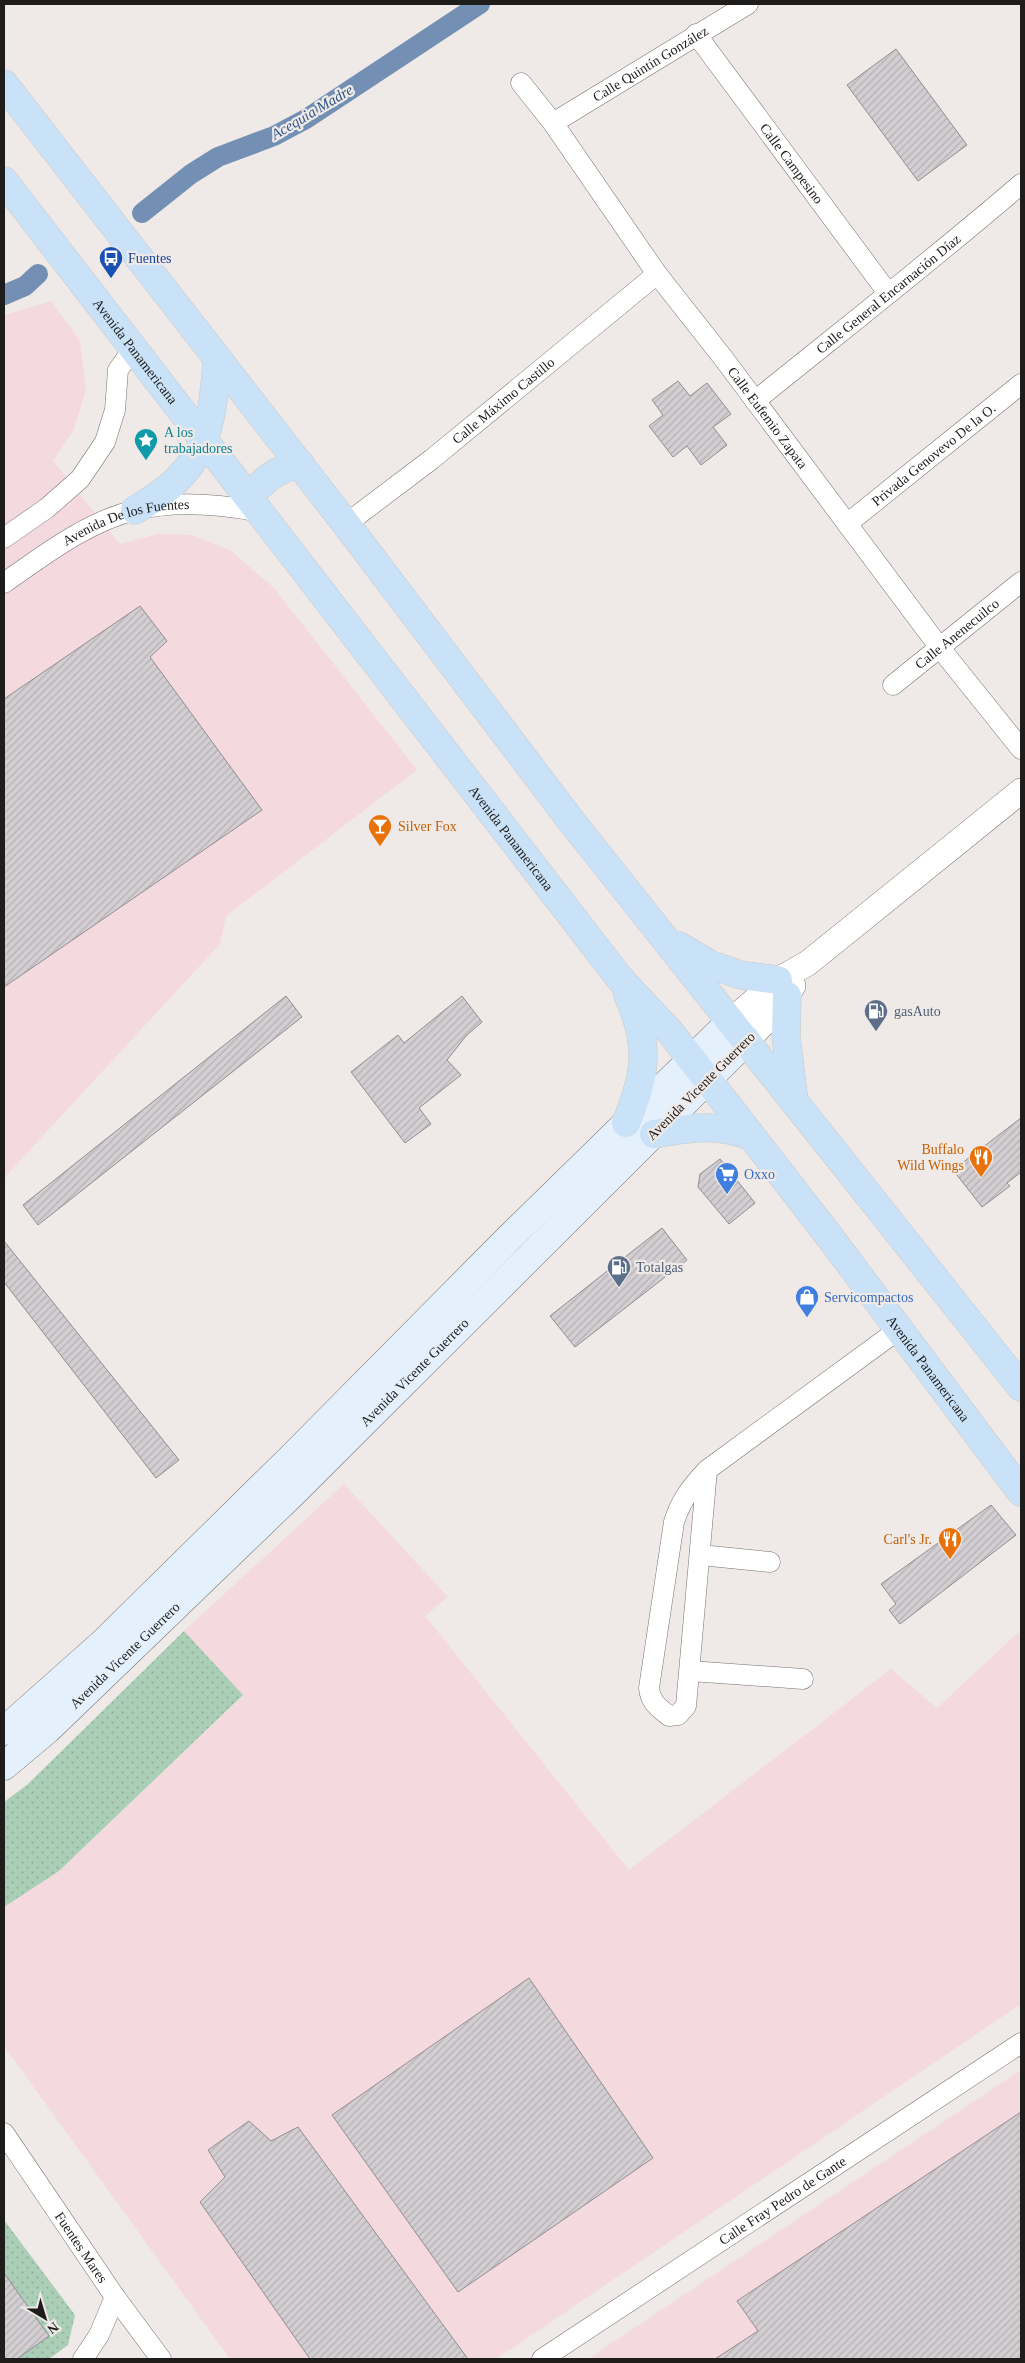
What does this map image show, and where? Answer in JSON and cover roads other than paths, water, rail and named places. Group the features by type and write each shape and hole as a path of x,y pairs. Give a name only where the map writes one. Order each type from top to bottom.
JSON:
{"main road":[{"path":"4,84 300,464 572,822 1021,1387"},
{"name":"Avenida Panamericana","path":"4,181 621,980 700,1070 835,1244 1021,1492"},
{"path":"135,510 160,494 192,464 204,440 215,393 217,359"},
{"path":"255,504 268,477 284,467 300,464"},
{"path":"665,937 711,965 782,988 794,1102"},
{"path":"621,980 639,1021 644,1050 643,1072 639,1090 626,1123"},
{"name":"Avenida Vicente Guerrero","path":"4,1766 48,1729 189,1594 654,1134 700,1070 739,1031"},
{"name":"Avenida Vicente Guerrero","path":"4,1731 123,1623 626,1123 700,1070"},
{"path":"654,1134 693,1127 719,1127 750,1136"}],"street":[{"name":"Calle Quintín González","path":"553,123 748,4"},
{"name":"Calle Campesino","path":"696,34 888,292"},
{"name":"Calle Eufemio Zapata","path":"521,83 553,123 657,274 755,401 940,648 1021,749"},
{"name":"Calle General Encarnación Díaz","path":"755,401 888,292 964,234 1021,184"},
{"name":"Calle Máximo Castillo","path":"346,524 432,459 657,274"},
{"path":"4,538 47,508 80,479 105,442 115,410 118,370 133,349"},
{"name":"Privada Genovevo De la O.","path":"847,524 1021,384"},
{"name":"Avenida De los Fuentes","path":"4,583 50,551 90,528 135,510 176,504 255,504"},
{"name":"Calle Anenecuilco","path":"893,685 1021,582"},
{"name":"Avenida Vicente Guerrero","path":"739,1031 808,963 1021,791"},
{"path":"707,1470 686,1706 678,1715 669,1716 654,1704 649,1694 649,1688 671,1542 679,1505 689,1489 707,1470 898,1330"},
{"path":"700,1556 770,1562"},
{"path":"690,1671 803,1679"},
{"name":"Calle Fray Pedro de Gante","path":"542,2359 1021,2043"},
{"name":"Fuentes Mares","path":"4,2133 158,2358"},
{"path":"83,2359 99,2335 115,2297"}],"waterway":[{"name":"Acequia Madre","path":"142,213 191,174 218,157 274,136 306,119 480,4"},
{"name":"Acequia Madre","path":"4,295 25,286 38,274"}],"place":[{"name":"Fuentes","path":"111,279"},
{"name":"A los trabajadores","path":"146,461"},
{"name":"Silver Fox","path":"380,847"},
{"name":"gasAuto","path":"876,1032"},
{"name":"Buffalo Wild Wings","path":"981,1178"},
{"name":"Oxxo","path":"727,1195"},
{"name":"Totalgas","path":"619,1288"},
{"name":"Servicompactos","path":"807,1318"},
{"name":"Carl's Jr.","path":"950,1560"}]}
